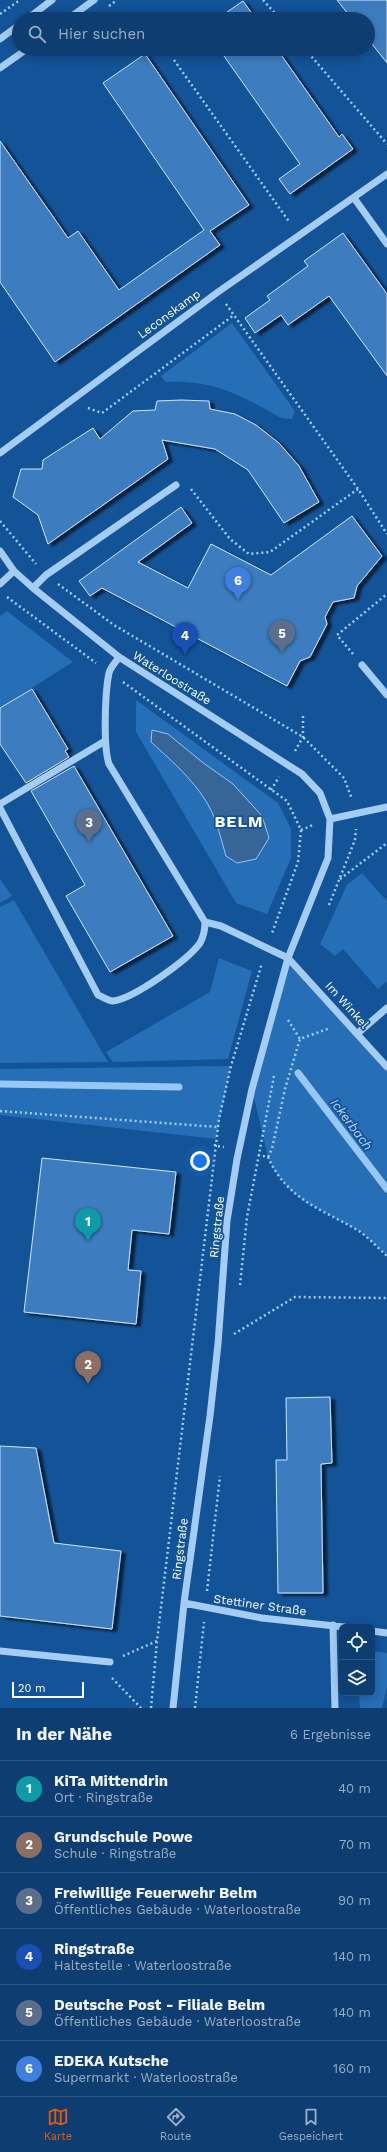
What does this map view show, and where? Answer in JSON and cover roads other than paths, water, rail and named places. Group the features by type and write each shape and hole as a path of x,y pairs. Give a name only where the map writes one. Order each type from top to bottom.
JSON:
{"street":[{"path":"36,12 52,0"},
{"path":"78,12 94,0"},
{"path":"0,39 12,30"},
{"path":"0,68 17,56"},
{"name":"Leconskamp","path":"0,453 218,292 387,174"},
{"path":"354,198 387,244"},
{"path":"33,588 46,575 176,485"},
{"name":"Waterloostraße","path":"0,551 14,571 33,588 119,657 302,774 320,793 330,819"},
{"path":"0,584 14,571"},
{"path":"0,808 98,995 111,1001 125,998 168,972 200,943 205,932 205,922 110,764 105,741 109,672 119,657"},
{"path":"362,665 387,695"},
{"path":"0,804 105,741"},
{"path":"330,819 387,808"},
{"name":"Ringstraße","path":"173,1708 184,1603 218,1344 227,1221 239,1150 252,1089 288,958 328,858 330,819"},
{"path":"205,922 221,926 288,958"},
{"name":"Im Winkel","path":"288,958 358,1033 387,1067"},
{"path":"358,1033 387,1008"},
{"name":"Stettiner Straße","path":"184,1603 262,1618 339,1626"},
{"path":"333,1625 336,1708"},
{"path":"375,1631 387,1633"},
{"path":"0,1651 110,1662"}],"waterway":[{"name":"Ickerbach","path":"298,1073 387,1189"},
{"path":"0,1084 179,1087"}],"place":[{"name":"EDEKA Kutsche","path":"238,600"},
{"name":"Deutsche Post - Filiale Belm","path":"282,653"},
{"name":"Ringstraße","path":"185,655"},
{"name":"Freiwillige Feuerwehr Belm","path":"89,842"},
{"name":"KiTa Mittendrin","path":"88,1241"},
{"name":"Grundschule Powe","path":"88,1384"}],"district":[{"name":"BELM","path":"239,821"}]}
